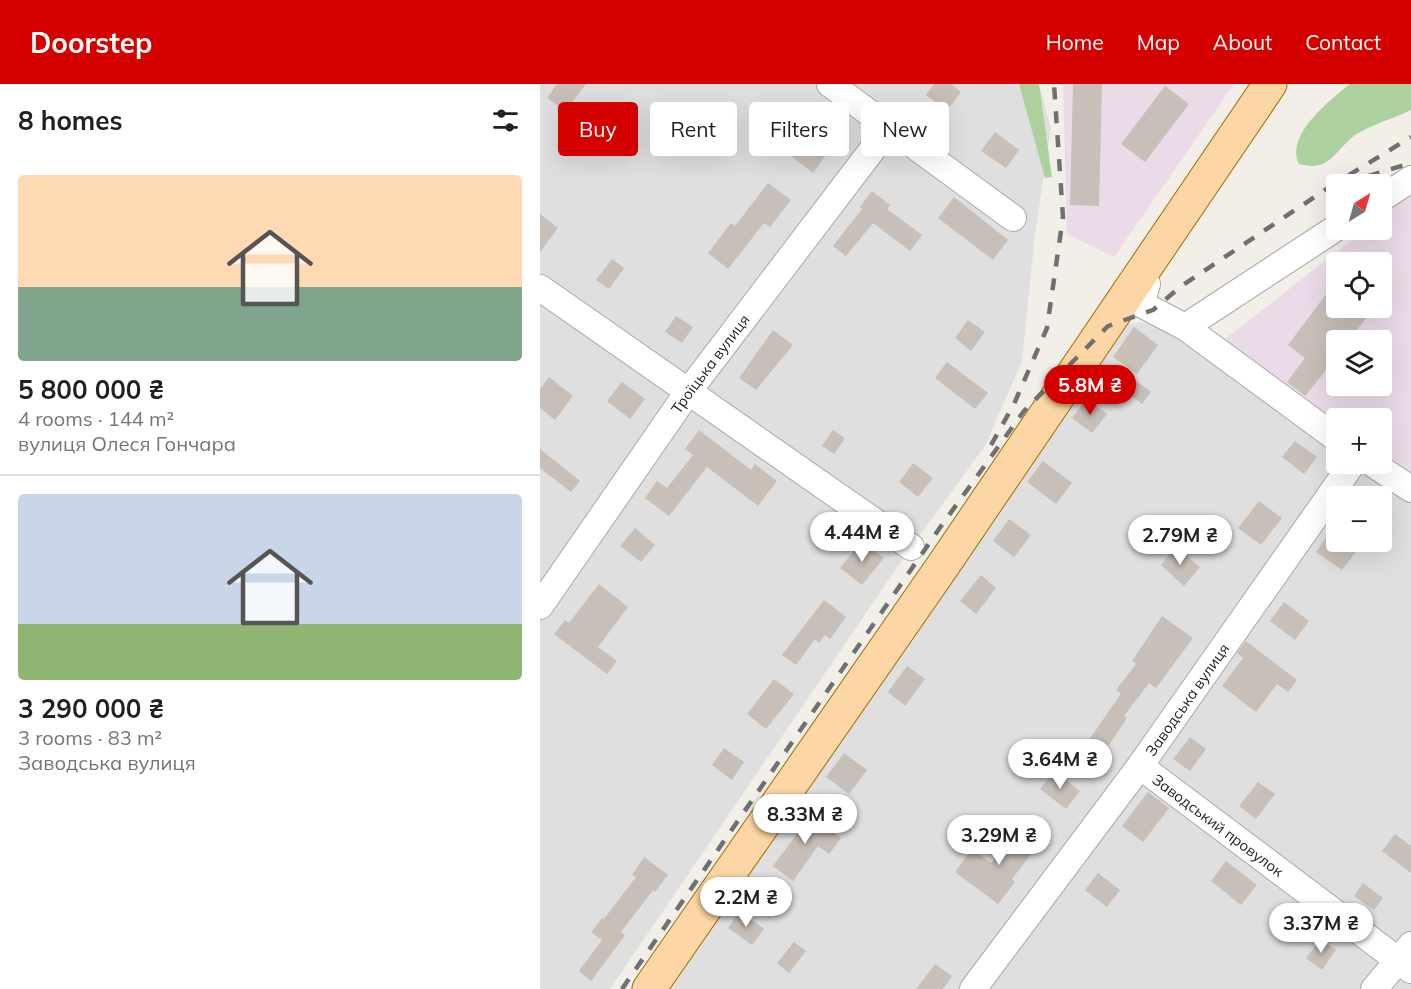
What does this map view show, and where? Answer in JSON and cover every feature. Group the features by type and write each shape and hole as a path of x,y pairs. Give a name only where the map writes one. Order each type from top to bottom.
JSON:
{"main road":[{"path":"650,989 1022,451 1270,84"}],"street":[{"path":"830,84 861,108"},
{"name":"Троїцька вулиця","path":"540,606 688,392 867,156"},
{"path":"926,156 1013,218"},
{"path":"1392,191 1411,179"},
{"path":"1185,327 1326,235"},
{"path":"1147,284 1141,304 1185,327 1326,431"},
{"path":"540,288 911,547"},
{"name":"Заводська вулиця","path":"973,989 1140,766 1346,474"},
{"path":"1388,474 1411,489"},
{"name":"Заводський провулок","path":"1140,766 1407,959"},
{"path":"1374,989 1407,959"}],"shaded area":[{"path":"540,84 1039,84 1051,129 1035,234 1022,361 985,446 911,547 610,989 540,989"},
{"path":"1063,84 1234,84 1114,257 1067,234"},
{"path":"1411,193 1411,473 1392,460 1392,408 1326,408 1326,415 1220,343 1326,260 1326,318 1392,318 1392,252 1337,252 1352,240 1392,240 1392,208"},
{"path":"1163,321 1326,446 1326,474 1366,474 1385,486 1326,486 1326,552 1392,552 1392,491 1411,503 1411,989 669,989 1127,324"}],"green space":[{"path":"1019,84 1039,84 1052,177 1045,178"},
{"path":"1350,84 1411,84 1411,110 1355,135 1323,164 1311,166 1299,164 1296,153 1304,130 1321,109"}],"building":[{"path":"557,84 586,84 572,102 558,102 558,106 547,98"},
{"path":"934,84 951,84 961,92 949,108 949,102 935,102 926,95"},
{"path":"1073,84 1102,84 1099,206 1070,205"},
{"path":"1165,86 1189,104 1145,162 1121,144"},
{"path":"995,132 1019,150 1006,168 981,151"},
{"path":"791,156 825,156 813,173"},
{"path":"768,183 791,200 770,227 764,223 728,269 708,253 731,223 735,226"},
{"path":"872,191 890,205 887,209 922,235 910,251 873,223 846,256 833,246 862,209 860,207"},
{"path":"954,197 1008,240 993,260 938,218"},
{"path":"540,214 558,228 540,252"},
{"path":"612,259 624,268 609,289 596,280"},
{"path":"1326,294 1326,318 1366,318 1357,330 1326,330 1326,370 1305,396 1287,382 1305,358 1288,345"},
{"path":"676,316 693,327 682,343 665,332"},
{"path":"968,320 985,332 971,351 955,338"},
{"path":"1134,327 1158,345 1137,374 1113,357"},
{"path":"773,330 793,345 756,390 739,378"},
{"path":"947,362 988,393 975,409 935,378"},
{"path":"549,377 573,396 555,420 540,408 540,389"},
{"path":"1135,380 1151,392 1142,404 1126,392"},
{"path":"622,382 645,399 630,419 607,401"},
{"path":"1087,399 1107,414 1092,433 1072,418"},
{"path":"699,430 751,470 755,464 777,481 758,506 707,467 669,516 645,498 657,481 667,488 693,455 685,449"},
{"path":"833,430 845,438 834,454 822,446"},
{"path":"1295,441 1317,457 1304,474 1282,457"},
{"path":"540,449 580,481 571,492 540,468"},
{"path":"1043,461 1072,483 1056,504 1027,482"},
{"path":"913,463 933,478 918,497 899,482"},
{"path":"1259,501 1282,518 1261,545 1238,528"},
{"path":"1009,519 1031,535 1014,557 993,541"},
{"path":"635,528 655,545 641,562 620,546"},
{"path":"1326,538 1326,552 1356,552 1342,570 1316,552"},
{"path":"862,541 884,558 862,585 840,568"},
{"path":"1176,547 1200,567 1184,586 1161,565"},
{"path":"981,575 996,588 976,614 960,601"},
{"path":"599,584 628,607 598,647 617,661 607,674 554,634 565,620 569,623"},
{"path":"824,600 846,617 830,639 825,635 819,643 815,639 796,665 782,655"},
{"path":"1284,602 1309,621 1295,640 1270,621"},
{"path":"1162,616 1193,638 1156,688 1149,683 1124,716 1127,718 1099,760 1083,748 1121,694 1116,690 1136,664 1132,661"},
{"path":"1246,641 1297,680 1288,692 1277,684 1256,712 1222,686 1243,658 1237,653"},
{"path":"907,666 925,679 905,706 888,692"},
{"path":"774,679 794,694 766,729 747,714"},
{"path":"1190,737 1206,749 1190,771 1173,759"},
{"path":"724,748 744,762 732,780 712,765"},
{"path":"844,753 867,770 849,794 826,777"},
{"path":"1054,771 1080,791 1066,809 1040,789"},
{"path":"1258,782 1275,794 1256,819 1239,806"},
{"path":"1148,792 1169,808 1143,842 1122,826"},
{"path":"804,810 841,838 829,854 818,846 793,881 773,866 799,831 792,826"},
{"path":"1018,826 1040,843 1012,879 1015,882 998,904 955,872 972,849 991,863"},
{"path":"1395,834 1411,846 1411,873 1382,851"},
{"path":"644,857 668,875 655,892 653,890 621,932 625,935 591,981 579,971 602,940 591,932 602,918 604,919 636,877 632,875"},
{"path":"1226,861 1257,885 1241,905 1211,881"},
{"path":"1098,873 1120,890 1107,907 1085,890"},
{"path":"1363,883 1383,898 1374,910 1354,896"},
{"path":"740,911 764,929 752,945 728,928"},
{"path":"1321,939 1336,950 1322,970 1306,958"},
{"path":"794,942 806,951 789,973 777,963"},
{"path":"935,964 952,976 943,989 916,989"}],"railway":[{"path":"991,445 1014,404 1047,328 1063,217 1054,84"},
{"path":"1351,174 1411,137"},
{"path":"1375,174 1411,163"},
{"path":"622,989 939,529 1024,411 1108,326 1153,310 1180,287 1326,189"}]}
